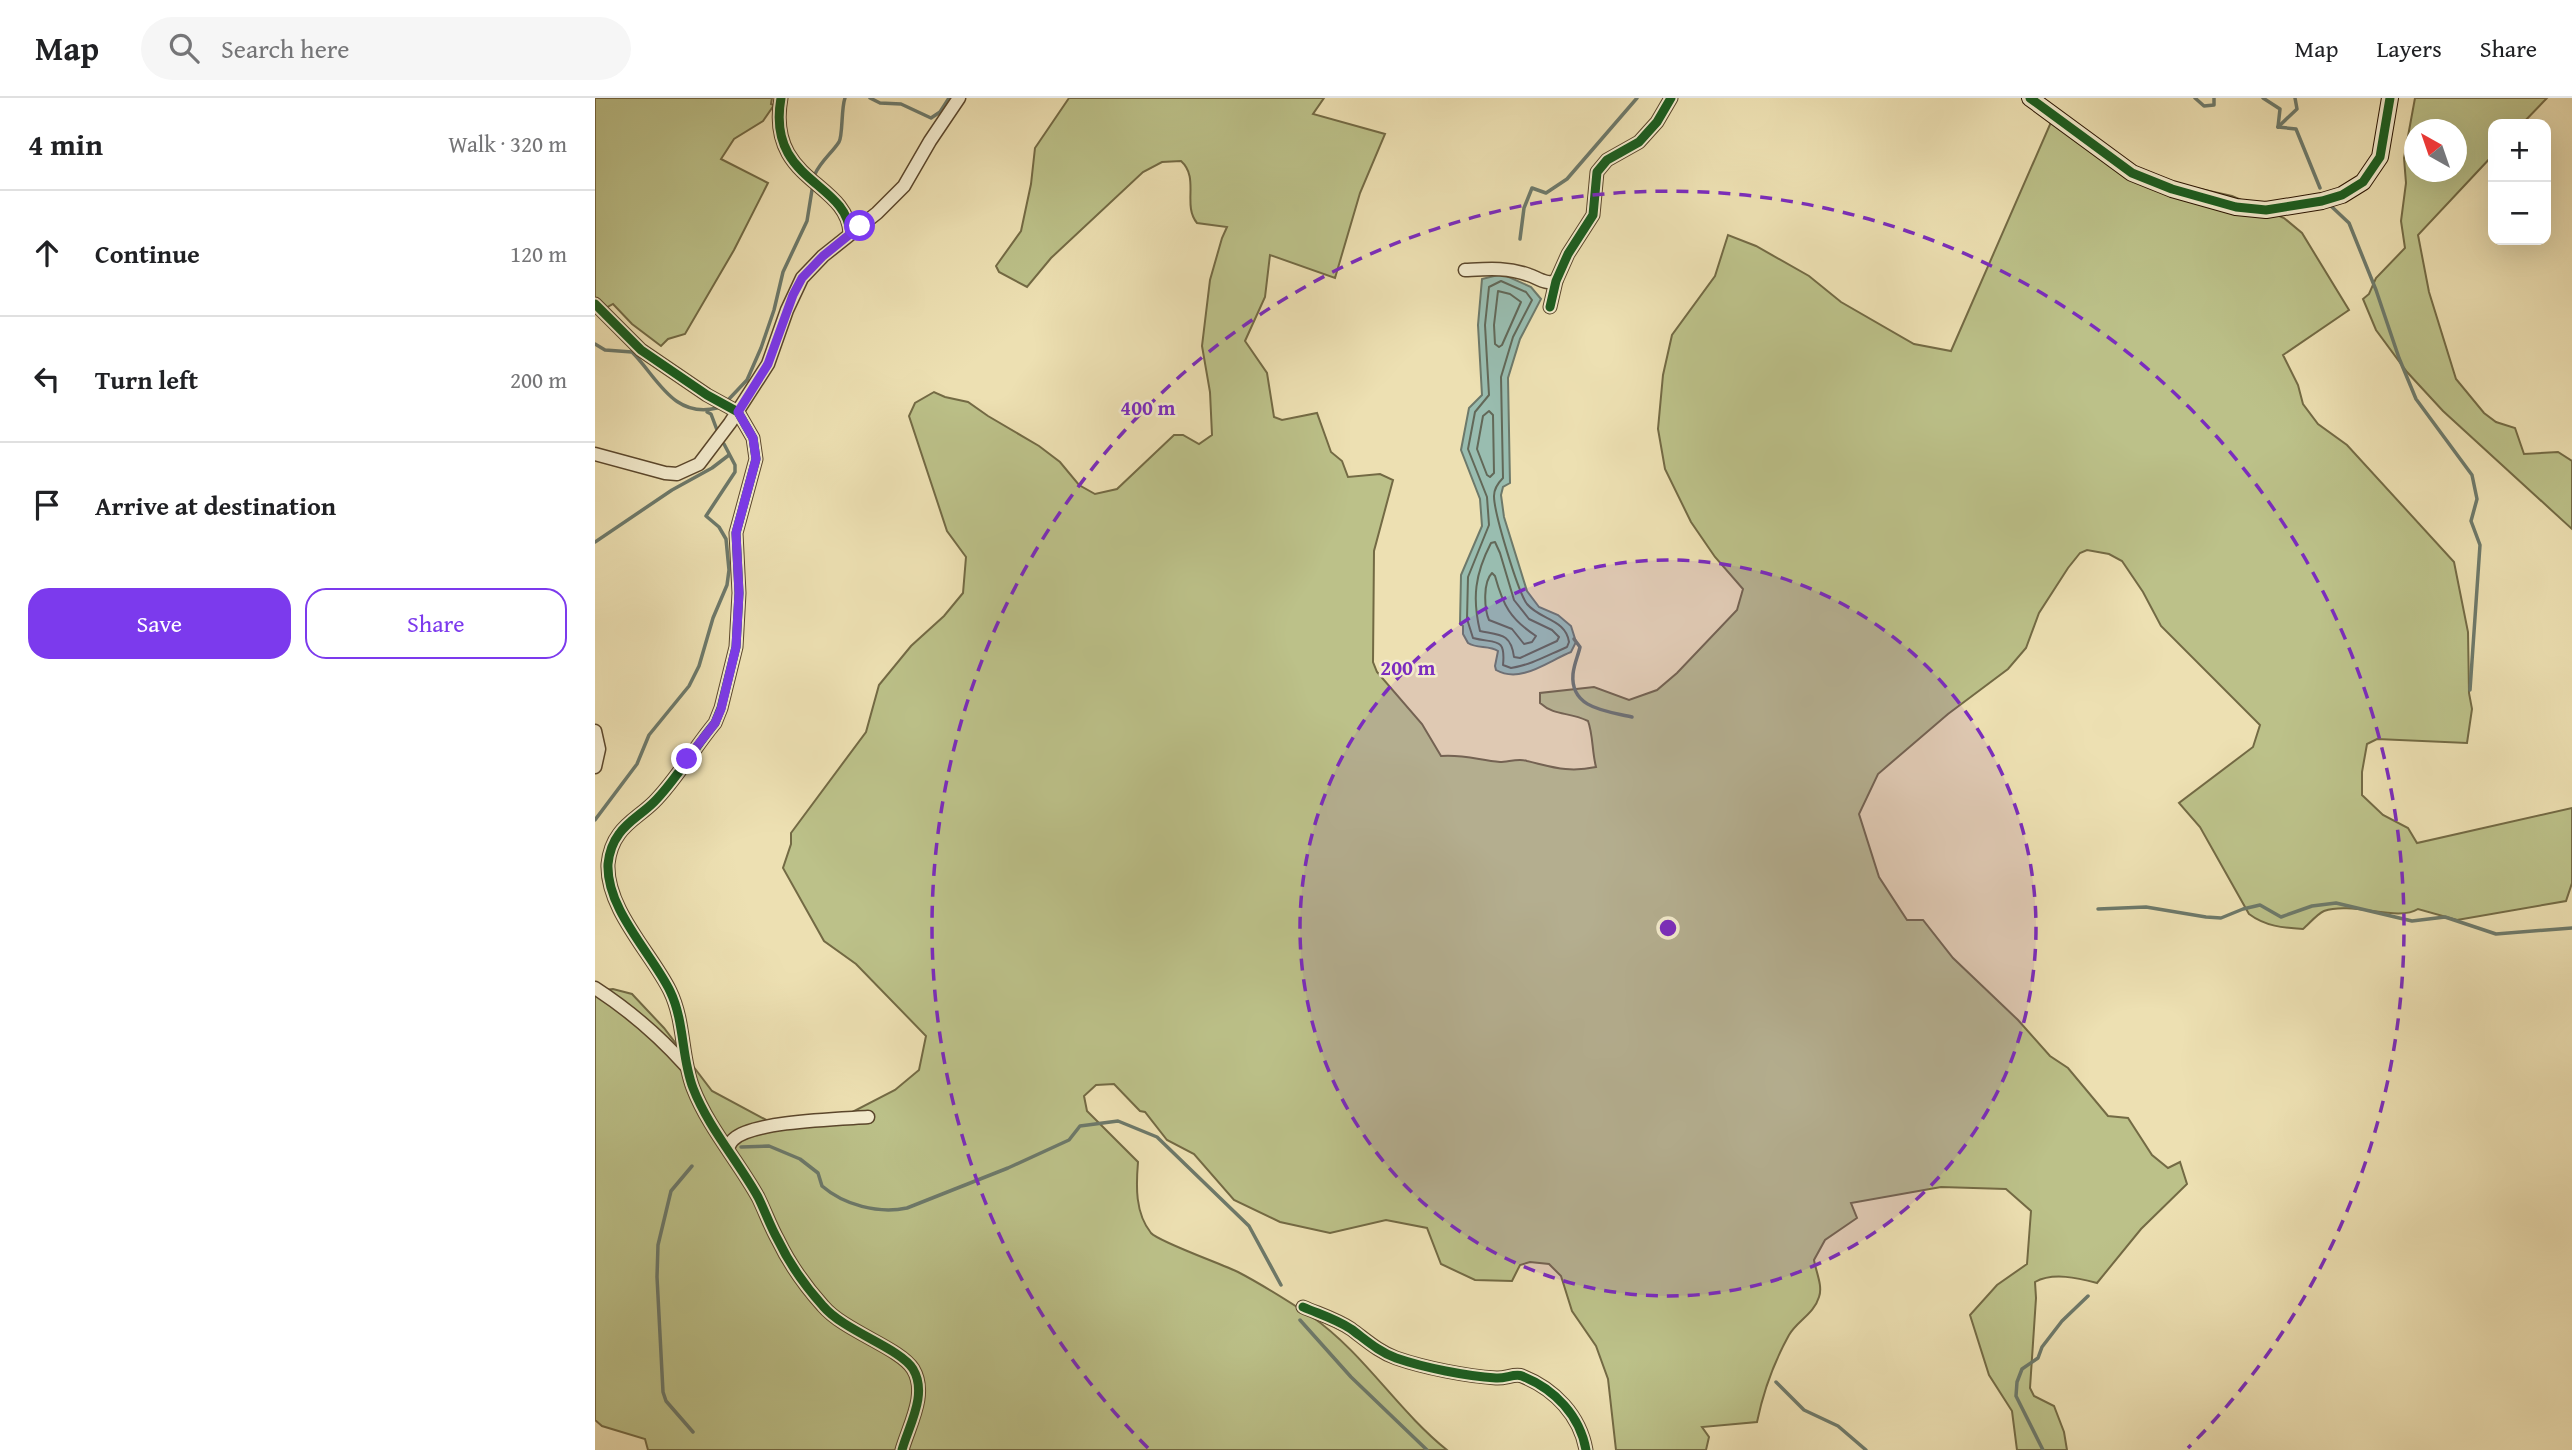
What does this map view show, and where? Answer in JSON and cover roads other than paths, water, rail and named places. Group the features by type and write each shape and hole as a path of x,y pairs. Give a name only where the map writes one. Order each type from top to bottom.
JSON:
{"street":[{"path":"595,454 652,471 677,474 699,464 738,412 768,364 793,295 802,278 823,256 877,214 904,186 959,98"},
{"path":"1550,307 1556,281 1568,254 1593,215 1595,181 1601,166 1639,142 1657,122 1671,98"},
{"path":"2030,98 2132,173 2172,189 2224,203 2266,210 2322,201 2341,195 2363,183 2380,157 2390,98"},
{"path":"782,99 780,135 789,154 802,172 843,210 849,220 850,233"},
{"path":"1465,270 1504,269 1551,283 1556,281"},
{"path":"595,304 641,350 707,395 738,412 753,438 756,459 736,533 739,593 737,636 721,709 715,723 653,803 626,824 617,836 608,864 611,885 638,943 674,1001 693,1089 759,1198 779,1243 823,1306 843,1324 912,1367 918,1380 918,1397 902,1450"},
{"path":"595,731 599,749 595,767"},
{"path":"595,988 663,1041 686,1066"},
{"path":"728,1148 732,1140 742,1134 762,1128 807,1121 868,1117"},
{"path":"1303,1307 1338,1321 1396,1358 1500,1379 1520,1375 1542,1387 1565,1405 1582,1433 1586,1450"}],"water":[{"path":"1502,274 1531,287 1541,299 1520,339 1508,378 1510,483 1503,487 1501,495 1504,517 1527,591 1539,607 1558,615 1571,626 1576,642 1571,652 1534,670 1515,674 1496,670 1498,651 1468,643 1460,624 1461,575 1482,526 1480,499 1461,450 1469,408 1482,395 1478,325 1482,279"}],"waterway":[{"path":"815,174 839,142 845,98"},
{"path":"870,98 880,103 901,104 931,118 940,112 949,98"},
{"path":"1520,239 1524,208 1532,188 1546,193 1567,179 1637,98"},
{"path":"2195,98 2204,106 2214,105 2214,98"},
{"path":"2263,98 2280,109 2278,127"},
{"path":"2278,127 2297,109 2295,98"},
{"path":"2278,127 2296,129 2320,188"},
{"path":"729,399 747,380 761,348 783,272 807,221 812,190"},
{"path":"2332,207 2349,223 2416,399 2472,475 2477,499 2471,521 2480,545 2470,690"},
{"path":"595,344 605,350 632,352 677,402 702,410 717,408"},
{"path":"707,412 711,414 717,430"},
{"path":"595,820 637,764 649,735 689,686 699,666 713,618 727,585 729,570 726,539 719,527 706,516 735,472 735,465 724,444"},
{"path":"595,542 729,455"},
{"path":"1574,639 1580,647 1573,674 1577,695 1592,706 1632,717"},
{"path":"2098,909 2146,907 2221,918 2260,905 2281,917 2312,906 2336,903 2412,921 2445,917 2496,934 2572,928"},
{"path":"741,1147 769,1146 800,1159 818,1173 822,1186 840,1198 873,1209 896,1210 1008,1168 1069,1140 1080,1126 1118,1121 1157,1137 1249,1226 1281,1285"},
{"path":"692,1166 671,1191 658,1245 657,1277 663,1392 666,1401 693,1432"},
{"path":"2043,1450 2016,1396 2017,1382 2022,1369 2038,1358 2042,1347 2062,1321 2088,1296"},
{"path":"1300,1320 1351,1377 1427,1450"},
{"path":"1776,1382 1804,1410 1838,1426 1866,1450"}]}
